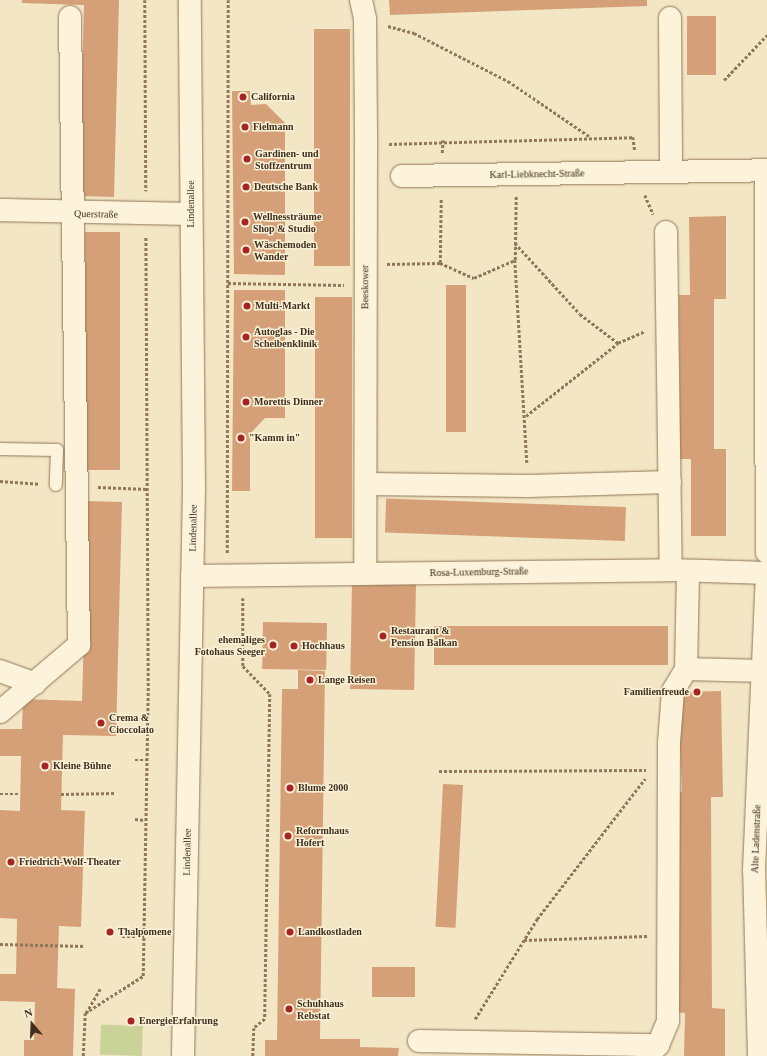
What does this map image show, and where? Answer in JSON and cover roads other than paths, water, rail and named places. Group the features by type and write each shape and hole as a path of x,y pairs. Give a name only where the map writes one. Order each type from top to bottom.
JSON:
{"street":[{"name":"Lindenallee","path":"183,1056 192,576 192,214 190,0"},
{"name":"Beeskower","path":"363,10 366,146 365,574"},
{"path":"0,712 35,684 79,645 75,214 70,17"},
{"path":"670,18 671,172"},
{"path":"767,170 767,552"},
{"name":"Karl-Liebknecht-Straße","path":"402,176 767,170"},
{"name":"Querstraße","path":"0,210 75,214 192,214"},
{"path":"419,1041 653,1050 668,1021 666,935 673,691 686,669 679,571 670,482 666,232"},
{"path":"366,484 528,486 670,482"},
{"name":"Rosa-Luxemburg-Straße","path":"192,576 227,574 679,571 767,574"},
{"name":"Alte Ladenstraße","path":"759,1056 754,870 767,574"},
{"path":"686,669 763,671"},
{"path":"0,671 35,684"}],"lane":[{"path":"0,449 57,450 56,485"}],"place":[{"name":"California","path":"243,97"},
{"name":"Fielmann","path":"245,127"},
{"name":"Gardinen- und Stoffzentrum","path":"247,159"},
{"name":"Deutsche Bank","path":"246,187"},
{"name":"Wellnessträume Shop & Studio","path":"245,222"},
{"name":"Wäschemoden Wander","path":"246,250"},
{"name":"Multi-Markt","path":"247,306"},
{"name":"Autoglas - Die Scheibenklinik","path":"246,337"},
{"name":"Morettis Dinner","path":"246,402"},
{"name":"\"Kamm in\"","path":"241,438"},
{"name":"Restaurant & Pension Balkan","path":"383,636"},
{"name":"ehemaliges Fotohaus Seeger","path":"273,645"},
{"name":"Hochhaus","path":"294,646"},
{"name":"Lange Reisen","path":"310,680"},
{"name":"Familienfreude","path":"697,692"},
{"name":"Crema & Cioccolato","path":"101,723"},
{"name":"Kleine Bühne","path":"45,766"},
{"name":"Blume 2000","path":"290,788"},
{"name":"Reformhaus Hofert","path":"288,836"},
{"name":"Friedrich-Wolf-Theater","path":"11,862"},
{"name":"Thalpomene","path":"110,932"},
{"name":"Landkostladen","path":"290,932"},
{"name":"Schuhhaus Rebstat","path":"289,1009"},
{"name":"EnergieErfahrung","path":"131,1021"}]}
